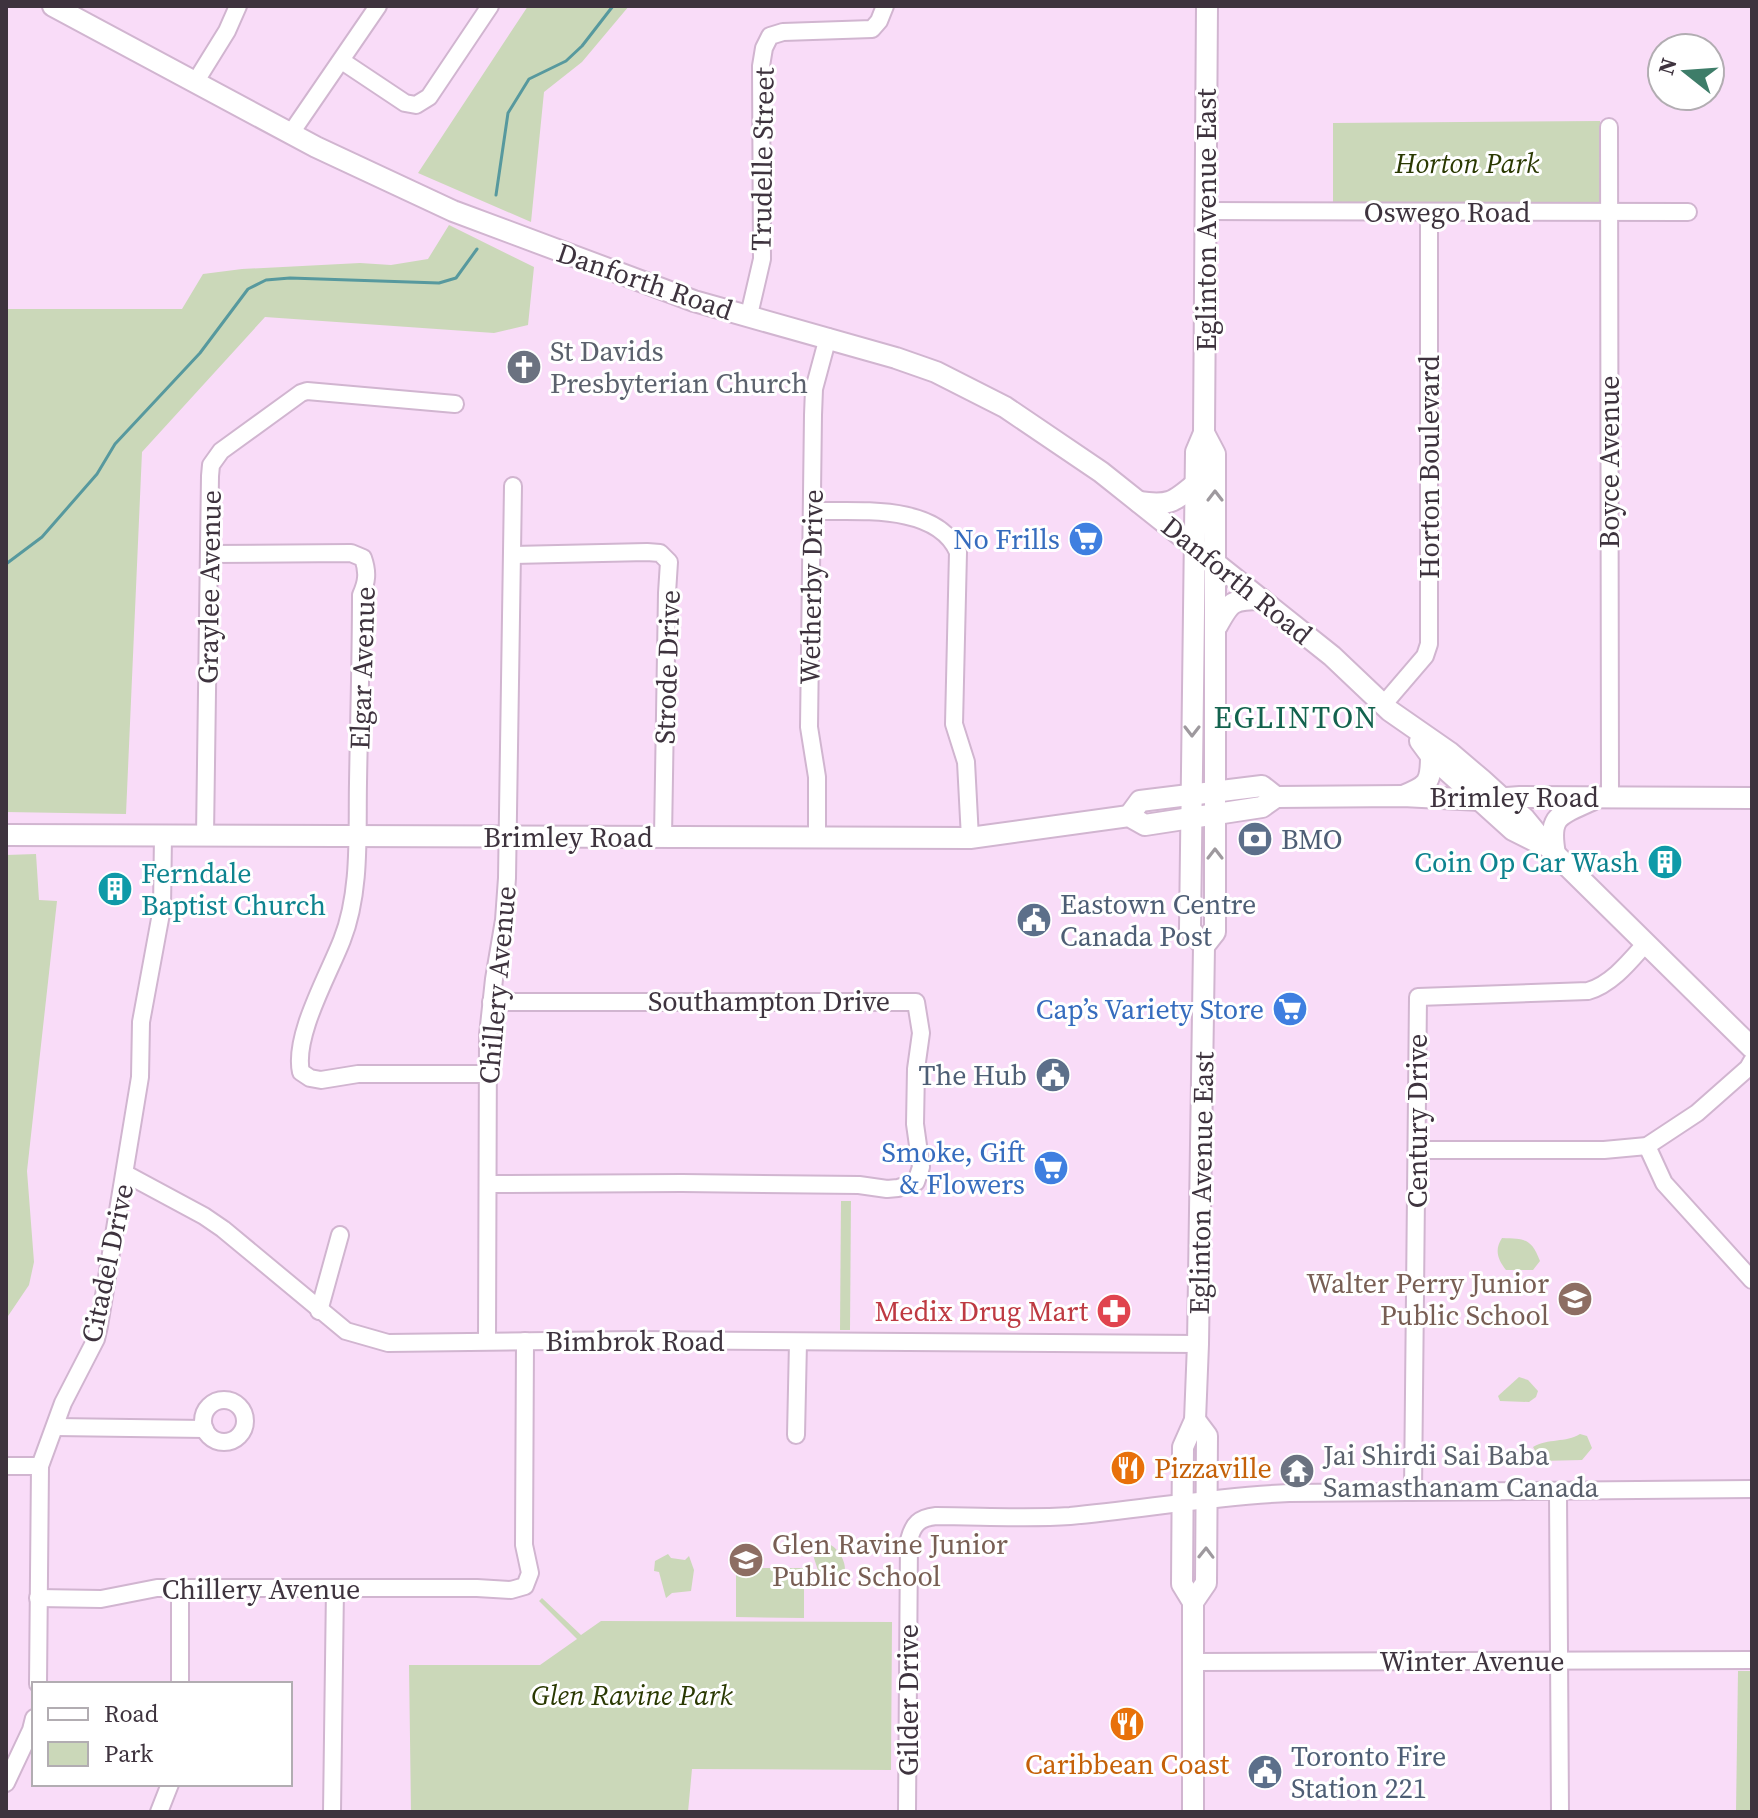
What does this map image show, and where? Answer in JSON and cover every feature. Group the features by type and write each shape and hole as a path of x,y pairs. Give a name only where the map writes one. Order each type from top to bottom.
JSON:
{"main road":[{"name":"Danforth Road","path":"53,6 371,174 482,223 694,301 909,362 968,387 1063,444 1332,656 1383,705 1449,752 1502,798 1752,1048"},
{"name":"Eglinton Avenue East","path":"1204,946 1190,929 1195,484 1196,452 1204,433 1207,6"},
{"name":"Eglinton Avenue East","path":"1193,1812 1193,1602 1182,1584 1183,1447 1195,1420 1204,946 1215,932 1215,454 1204,433"},
{"path":"1139,502 1163,506 1177,500 1195,484"},
{"path":"1215,630 1231,603 1241,599 1261,599"},
{"name":"Danforth Road","path":"1406,723 1431,756 1513,830 1551,850"},
{"path":"1403,796 1422,788 1431,777 1431,756"},
{"name":"Brimley Road","path":"1129,816 1140,801 1262,786 1276,797"},
{"name":"Brimley Road","path":"13,835 970,838 1129,816 1145,825 1262,807 1276,797 1403,796 1480,800 1752,798"},
{"path":"1551,850 1554,822 1562,814 1604,797"},
{"name":"Eglinton Avenue East","path":"1193,1602 1206,1583 1207,1436 1195,1420"}],"street":[{"path":"196,81 227,31 238,6"},
{"path":"291,133 378,6"},
{"path":"342,61 405,103 416,105 429,97 490,6"},
{"name":"Trudelle Street","path":"749,315 762,259 761,66 764,48 770,36 783,32 872,29 885,6"},
{"name":"Boyce Avenue","path":"1604,797 1609,127"},
{"name":"Oswego Road","path":"1206,211 1688,212"},
{"name":"Horton Boulevard","path":"1383,705 1425,656 1429,644 1429,212"},
{"name":"Wetherby Drive","path":"817,838 817,777 809,727 814,389 828,337"},
{"name":"Graylee Avenue","path":"205,836 210,476 214,460 221,451 307,391 455,404"},
{"name":"Chillery Avenue","path":"487,1341 488,1074 491,1002 504,920 508,837 513,486"},
{"path":"812,511 900,515 937,527 954,543 958,552 954,724 966,762 970,838"},
{"name":"Strode Drive","path":"513,555 647,552 660,553 669,562 663,837"},
{"name":"Elgar Avenue","path":"210,554 351,553 363,558 367,577 361,595 357,836"},
{"name":"Citadel Drive","path":"38,1682 40,1466 72,1381 96,1339 140,1077 142,1011 162,908 163,835"},
{"path":"357,836 350,912 343,939 318,993 310,1019 299,1062 301,1072 321,1080 358,1074 488,1074"},
{"name":"Century Drive","path":"1413,1492 1418,997 1588,991 1609,980 1646,943"},
{"name":"Southampton Drive","path":"488,1184 697,1183 898,1188 916,1182 921,1167 915,1124 916,1069 921,1033 916,1002 491,1002"},
{"path":"1418,1150 1604,1150 1647,1146 1697,1113 1752,1061"},
{"path":"1647,1146 1664,1183 1752,1280"},
{"name":"Bimbrok Road","path":"126,1174 223,1229 346,1331 388,1343 1198,1344"},
{"path":"319,1311 340,1235"},
{"name":"Chillery Avenue","path":"38,1598 101,1599 157,1588 511,1590 525,1586 530,1573 524,1545 525,1341"},
{"path":"796,1435 798,1342"},
{"path":"55,1427 205,1429"},
{"path":"6,1466 40,1466"},
{"path":"1182,1504 1273,1494 1752,1489"},
{"path":"1558,1492 1560,1812"},
{"name":"Gilder Drive","path":"907,1812 909,1540 917,1522 936,1516 1067,1516 1182,1504"},
{"path":"180,1588 180,1682"},
{"path":"332,1812 335,1588"},
{"name":"Winter Avenue","path":"1193,1662 1752,1660"},
{"path":"6,1783 32,1726"},
{"path":"159,1812 169,1786"}],"green space":[{"path":"528,6 629,6 582,62 544,92 531,222 418,173"},
{"name":"Horton Park","path":"1600,121 1601,203 1333,204 1333,123"},
{"path":"449,225 534,267 528,325 494,333 265,317 142,452 126,814 6,812 6,309 182,309 203,274 360,263 391,265 428,259"},
{"path":"36,854 39,900 57,901 27,1171 34,1262 29,1285 6,1319 6,855"},
{"path":"841,1201 851,1201 850,1330 840,1330"},
{"path":"1502,1238 1526,1241 1534,1248 1540,1261 1533,1270 1506,1270 1498,1255"},
{"path":"1519,1377 1528,1380 1538,1391 1536,1397 1529,1402 1500,1401 1498,1396"},
{"path":"1580,1434 1587,1436 1592,1448 1582,1460 1541,1461 1533,1447 1569,1439"},
{"path":"826,1543 836,1549 845,1567 842,1578 836,1582 822,1583 813,1555"},
{"path":"668,1554 671,1558 685,1560 689,1556 694,1570 691,1591 672,1593 666,1598 659,1572 654,1571 655,1561"},
{"path":"736,1568 804,1568 804,1618 736,1617"},
{"name":"Glen Ravine Park","path":"542,1598 581,1635 601,1621 892,1622 891,1770 692,1769 688,1812 411,1812 409,1665 540,1665 577,1639 539,1601"},
{"path":"1738,1671 1752,1671 1752,1812 1736,1812"}],"waterway":[{"path":"496,195 508,113 529,79 566,61 582,46 613,6"},
{"path":"6,564 42,537 97,474 115,444 200,353 248,289 266,280 290,278 439,283 456,278 477,249"}],"place":[{"name":"St Davids Presbyterian Church","path":"524,367"},
{"name":"No Frills","path":"1086,539"},
{"name":"BMO","path":"1255,839"},
{"name":"Coin Op Car Wash","path":"1665,862"},
{"name":"Ferndale Baptist Church","path":"115,889"},
{"name":"Eastown Centre Canada Post","path":"1034,920"},
{"name":"Cap’s Variety Store","path":"1290,1009"},
{"name":"The Hub","path":"1053,1075"},
{"name":"Smoke, Gift & Flowers","path":"1051,1168"},
{"name":"Walter Perry Junior Public School","path":"1575,1299"},
{"name":"Medix Drug Mart","path":"1114,1311"},
{"name":"Pizzaville","path":"1128,1468"},
{"name":"Jai Shirdi Sai Baba Samasthanam Canada","path":"1297,1471"},
{"name":"Glen Ravine Junior Public School","path":"746,1560"},
{"name":"Caribbean Coast","path":"1127,1724"},
{"name":"Toronto Fire Station 221","path":"1265,1772"}],"district":[{"name":"EGLINTON","path":"1296,718"}]}
